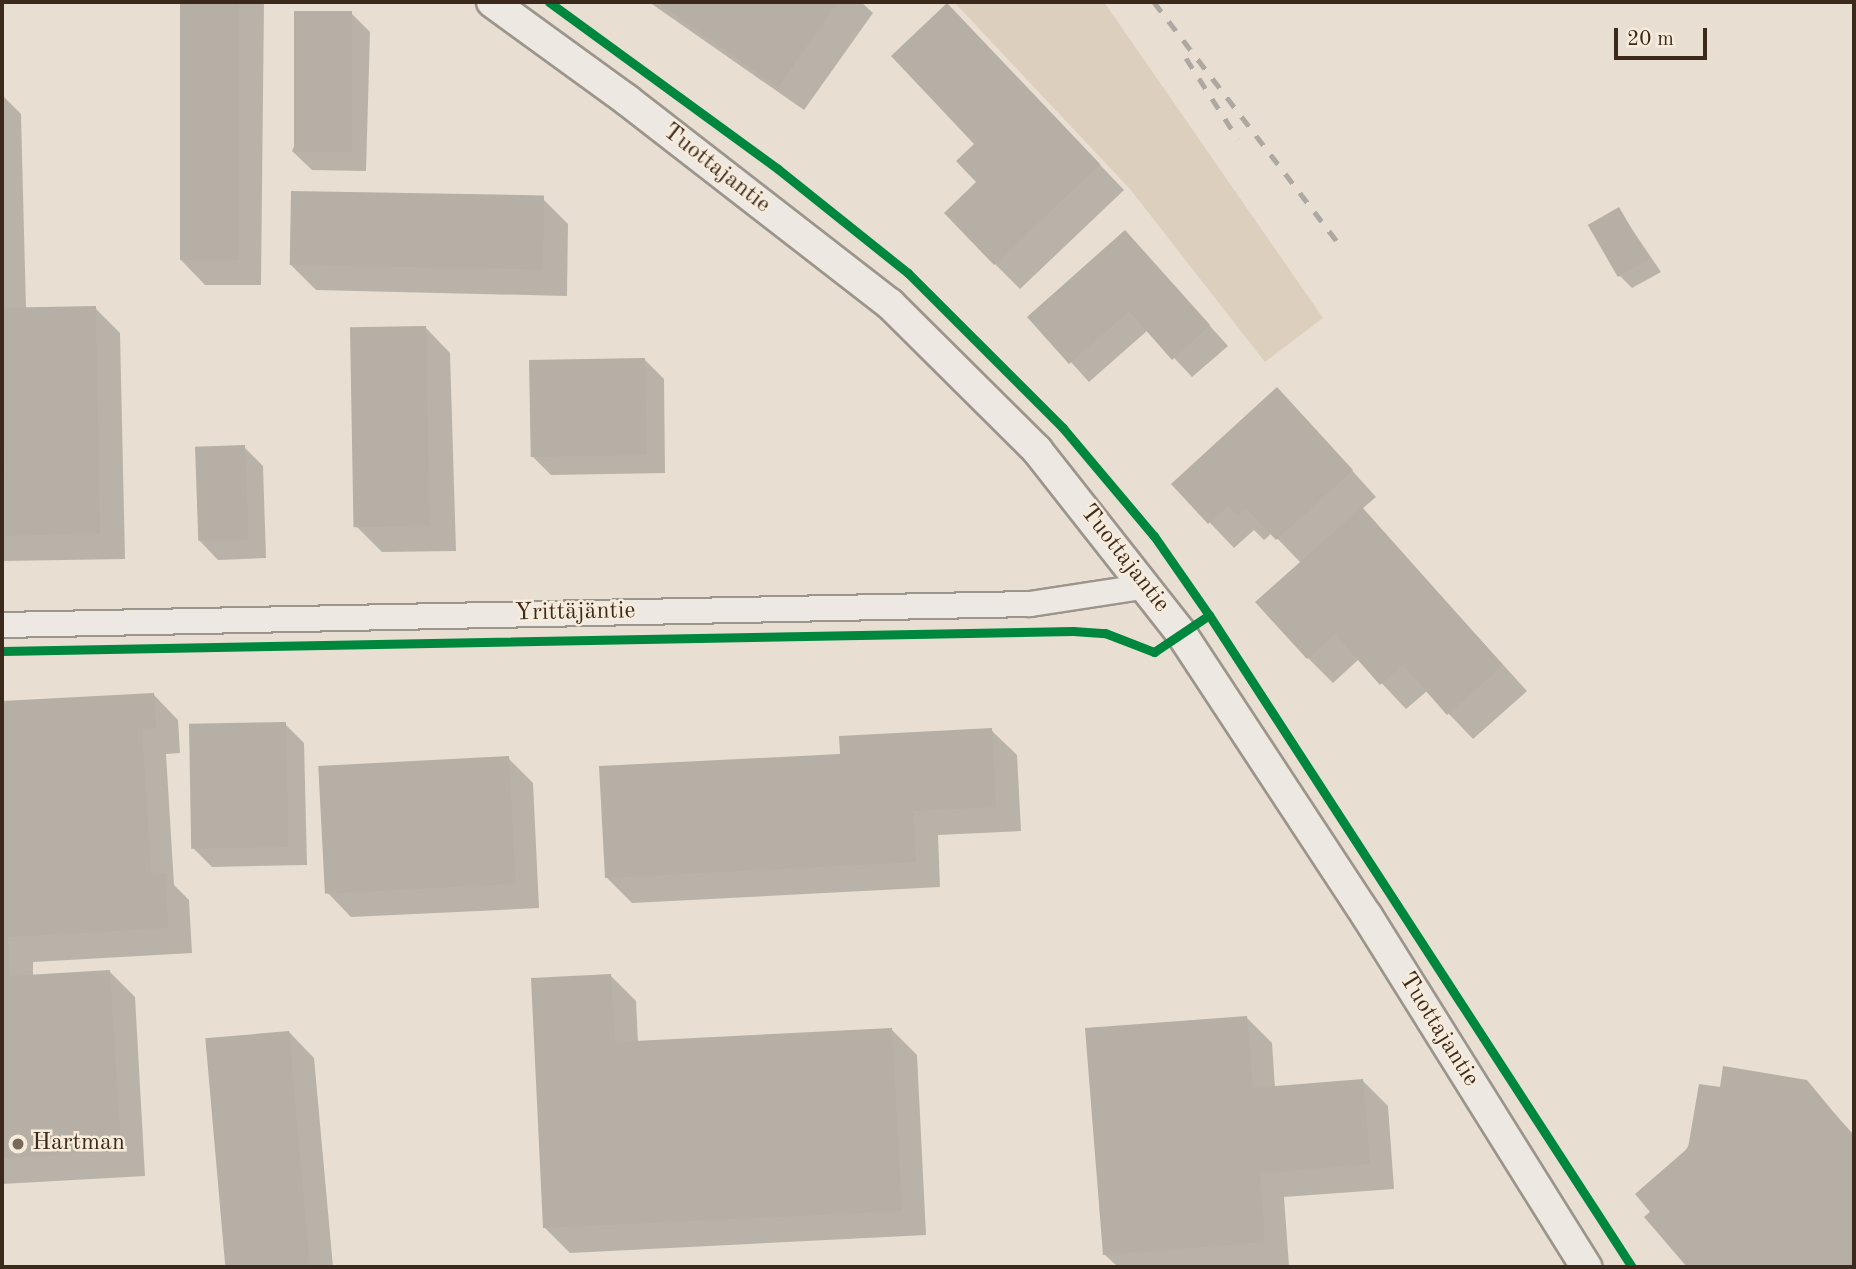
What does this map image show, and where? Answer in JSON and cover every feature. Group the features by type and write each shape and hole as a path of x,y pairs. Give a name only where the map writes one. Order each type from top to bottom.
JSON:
{"street":[{"name":"Tuottajantie","path":"492,2 627,100 890,304 1037,450 1147,586 1367,916 1586,1267"},
{"name":"Yrittäjäntie","path":"2,625 1030,604 1147,586"}],"shaded area":[{"path":"954,2 1104,2 1323,318 1265,362 1130,189"}],"building":[{"path":"180,2 239,2 239,260 180,260"},
{"path":"657,2 838,2 778,87"},
{"path":"947,3 1100,164 994,265 944,213 976,182 956,161 974,144 891,56"},
{"path":"294,11 352,11 352,152 294,152"},
{"path":"291,191 544,195 543,269 290,265"},
{"path":"1619,207 1649,259 1618,277 1588,225"},
{"path":"1125,230 1210,325 1172,360 1129,311 1069,364 1027,317"},
{"path":"96,306 100,534 6,536 2,308"},
{"path":"426,326 429,526 354,527 350,327"},
{"path":"645,358 647,455 531,457 529,360"},
{"path":"1277,387 1353,470 1276,540 1246,508 1238,516 1228,506 1208,524 1171,484"},
{"path":"245,445 248,539 198,541 195,447"},
{"path":"1362,507 1503,665 1447,715 1403,665 1380,685 1335,634 1307,659 1255,602"},
{"path":"154,693 156,728 142,729 151,874 165,873 168,928 8,937 10,976 110,970 121,1151 2,1158 2,701"},
{"path":"286,722 288,847 191,849 189,724"},
{"path":"992,728 996,807 913,811 916,862 605,878 599,766 840,754 839,736"},
{"path":"509,756 516,884 325,894 318,766"},
{"path":"611,974 615,1042 892,1028 902,1211 543,1228 531,978"},
{"path":"1247,1016 1253,1088 1363,1079 1370,1164 1260,1173 1265,1242 1103,1255 1085,1028"},
{"path":"289,1031 310,1267 225,1267 205,1038"},
{"path":"1723,1066 1807,1080 1854,1137 1854,1267 1687,1267 1644,1217 1650,1212 1635,1194 1688,1148 1699,1084 1720,1087"}],"railway":[{"path":"1154,2 1337,241"},
{"path":"1186,58 1238,139"}],"cycle path":[{"path":"549,2 778,169 908,273 1063,428 1154,536 1209,615 1632,1267"},
{"path":"2,651 1073,631 1105,633 1154,652 1209,615"}],"place":[{"name":"Hartman","path":"18,1144"}]}
